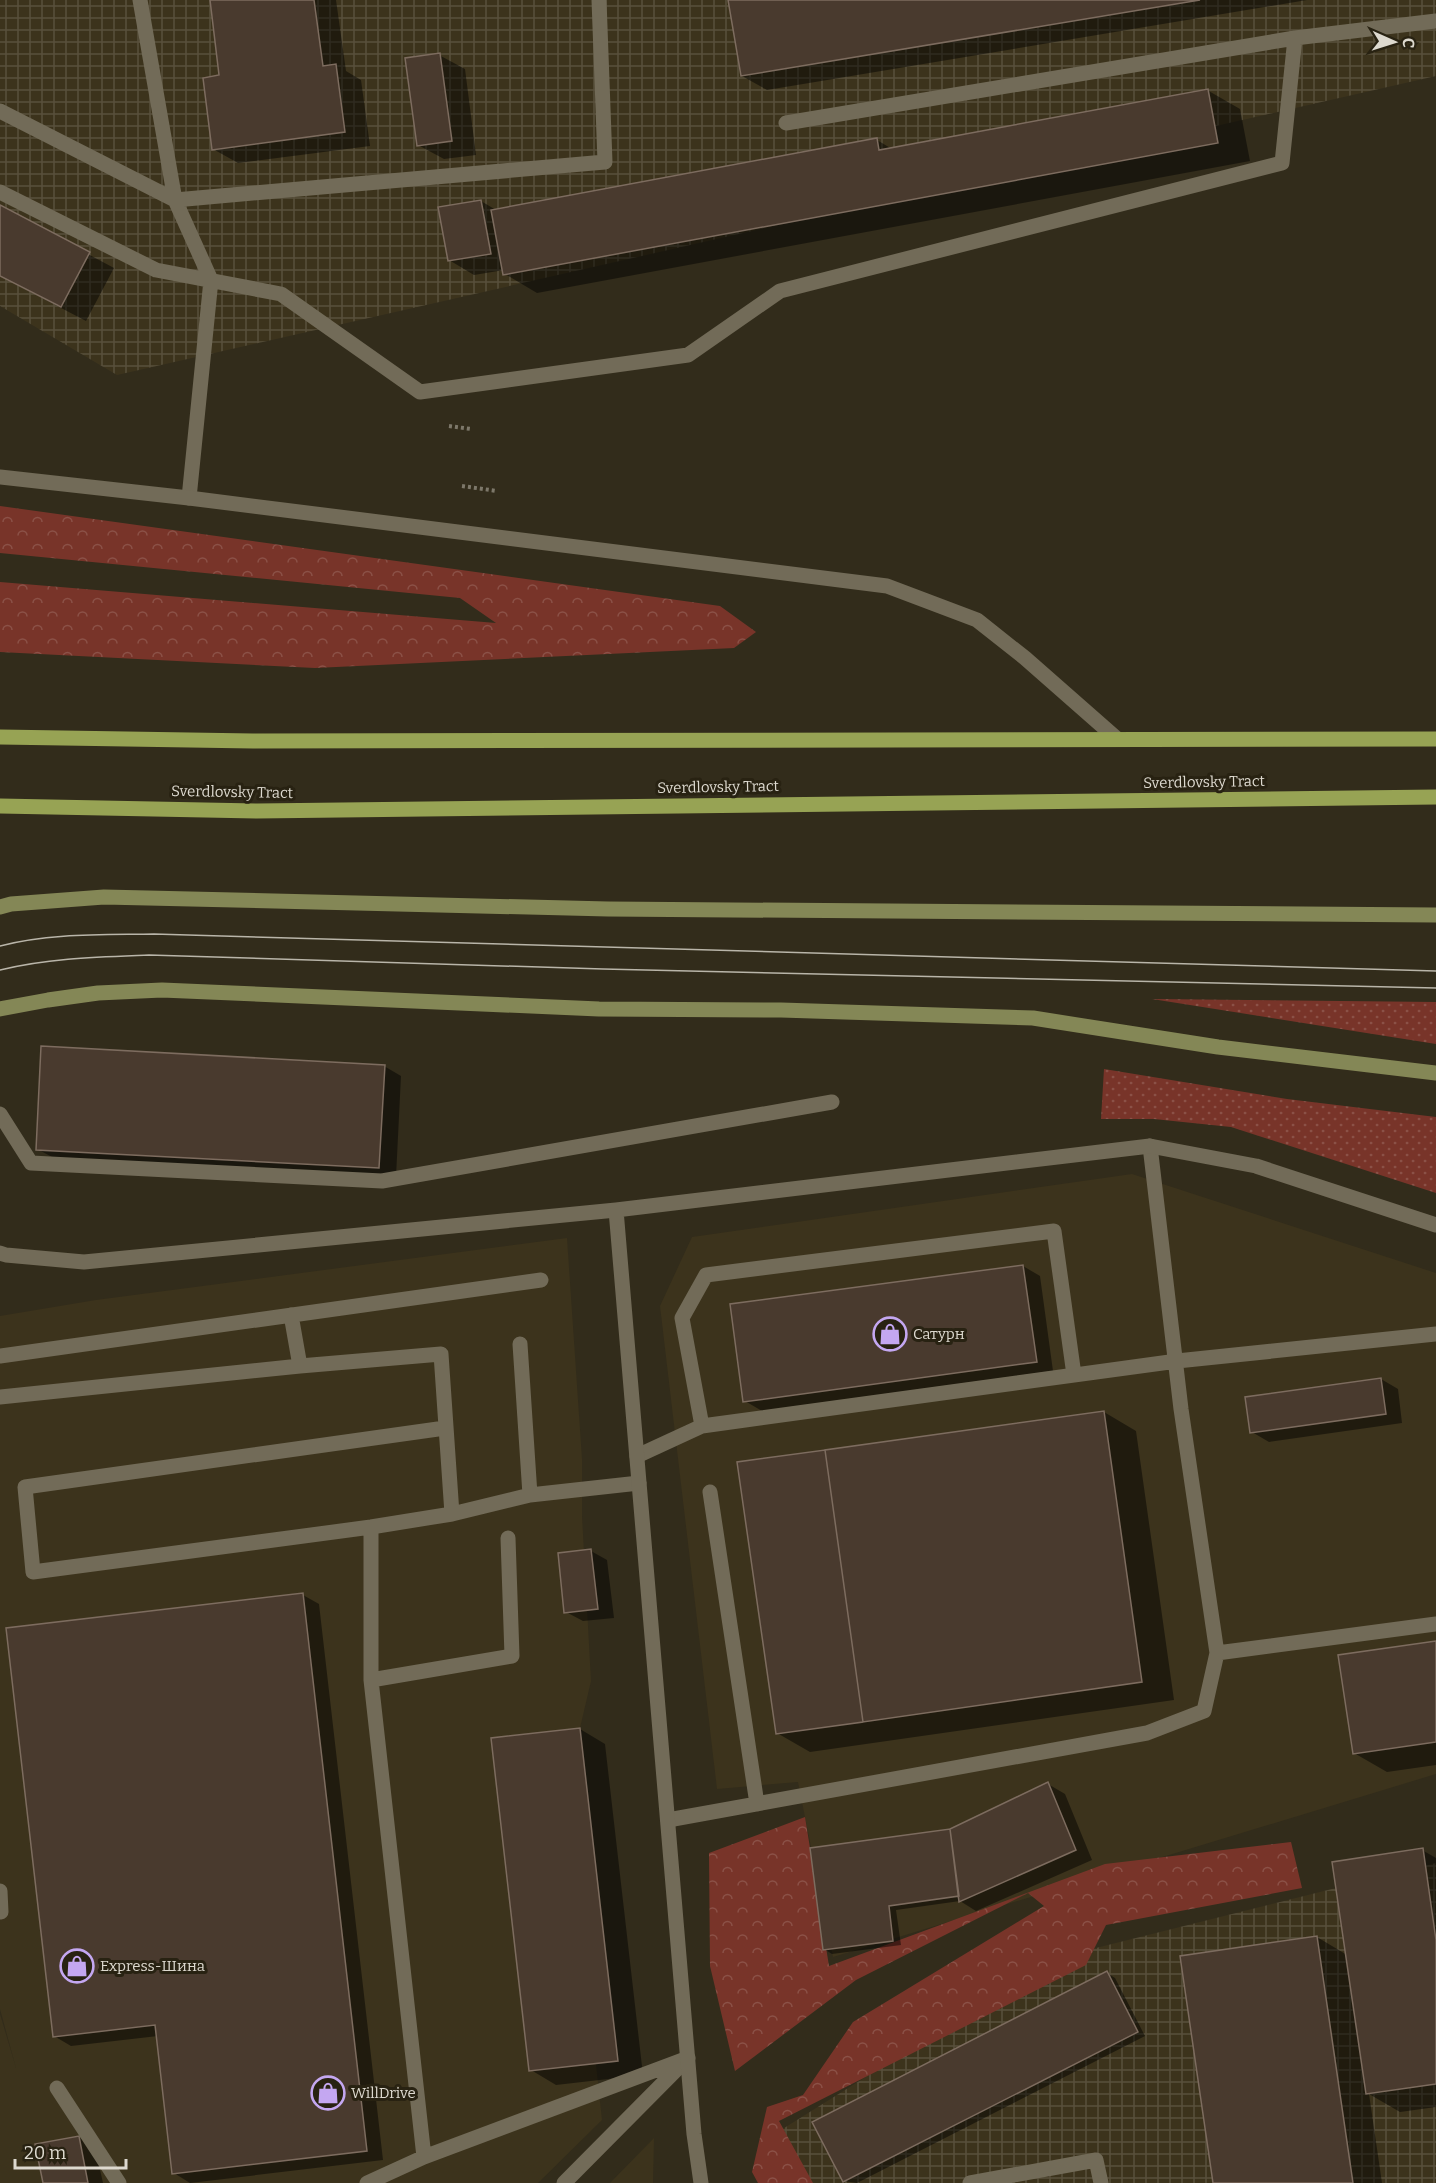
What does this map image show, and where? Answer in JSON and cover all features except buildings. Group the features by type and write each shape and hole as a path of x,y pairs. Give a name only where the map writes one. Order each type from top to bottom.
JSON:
{"main road":[{"path":"0,737 253,741 1436,739"},
{"name":"Sverdlovsky Tract","path":"0,806 257,811 1436,797"},
{"path":"0,907 11,904 104,897 608,909 1436,915"},
{"path":"0,1009 48,999 98,993 162,990 599,1009 781,1010 1033,1018 1218,1047 1436,1074"}],"street":[{"path":"140,0 175,200 211,280 189,498"},
{"path":"0,111 175,200 605,162 599,0"},
{"path":"786,123 1294,38 1436,21"},
{"path":"0,192 156,270 281,294 420,392 688,356 780,291 1282,163 1294,38"},
{"path":"0,477 189,498 887,586 977,620 1025,658 1116,738"},
{"path":"0,1114 31,1163 382,1181 832,1102"},
{"path":"668,1821 1147,1733 1204,1711 1217,1653 1181,1409 1150,1146"},
{"path":"0,1253 84,1262 616,1210 1150,1146 1256,1166 1436,1225"},
{"path":"616,1210 694,2134 701,2183"},
{"path":"702,1426 682,1318 706,1275 1054,1232 1074,1375"},
{"path":"0,1356 541,1280"},
{"path":"291,1315 300,1366"},
{"path":"637,1456 702,1426 1177,1361 1436,1334"},
{"path":"520,1344 530,1495"},
{"path":"0,1397 441,1354 453,1514"},
{"path":"445,1428 25,1487 33,1572 370,1527 453,1514 530,1495 639,1483"},
{"path":"710,1492 758,1804"},
{"path":"370,1527 371,1680 424,2157"},
{"path":"371,1680 512,1656 508,1538"},
{"path":"1217,1653 1436,1624"},
{"path":"0,1891 1,1912"},
{"path":"367,2183 424,2157 688,2058"},
{"path":"564,2183 688,2058"},
{"path":"57,2088 119,2183"},
{"path":"970,2183 1096,2160 1101,2183"}],"path":[{"path":"448,426 471,429"},
{"path":"462,486 497,491"}],"shaded area":[{"path":"0,0 1436,0 1436,76 117,375 0,306"},
{"path":"1132,1174 1436,1273 1436,1774 833,1957 798,1782 717,1789 660,1306 692,1237"},
{"path":"567,1238 582,1459 582,1516 591,1681 580,1728 618,2061 596,2064 602,2120 538,2183 0,2183 0,2014 16,2068 0,2009 0,1316 96,1300"},
{"path":"1436,1863 1436,2183 786,2183 781,2130 1056,1958"},
{"path":"654,2138 653,2183 610,2183"}],"green space":[{"path":"0,506 720,606 756,632 734,648 315,668 0,652 0,582 496,623 460,598 0,553"},
{"path":"1152,999 1436,1002 1436,1044"},
{"path":"1104,1069 1287,1099 1436,1117 1436,1193 1231,1127 1154,1119 1101,1119"},
{"path":"805,1817 829,1966 1105,1864 1291,1842 1302,1888 1106,1925 1086,1965 779,2121 813,2183 758,2183 752,2172 767,2107 803,2095 853,2022 1044,1906 1028,1893 856,1980 735,2071 710,1966 709,1853"}],"tram line":[{"path":"0,946 57,937 154,934 1436,971"},
{"path":"0,970 92,957 149,955 603,969 1436,988"}],"place":[{"name":"Сатурн","path":"890,1334"},
{"name":"Express-Шина","path":"77,1966"},
{"name":"WillDrive","path":"328,2093"}]}
